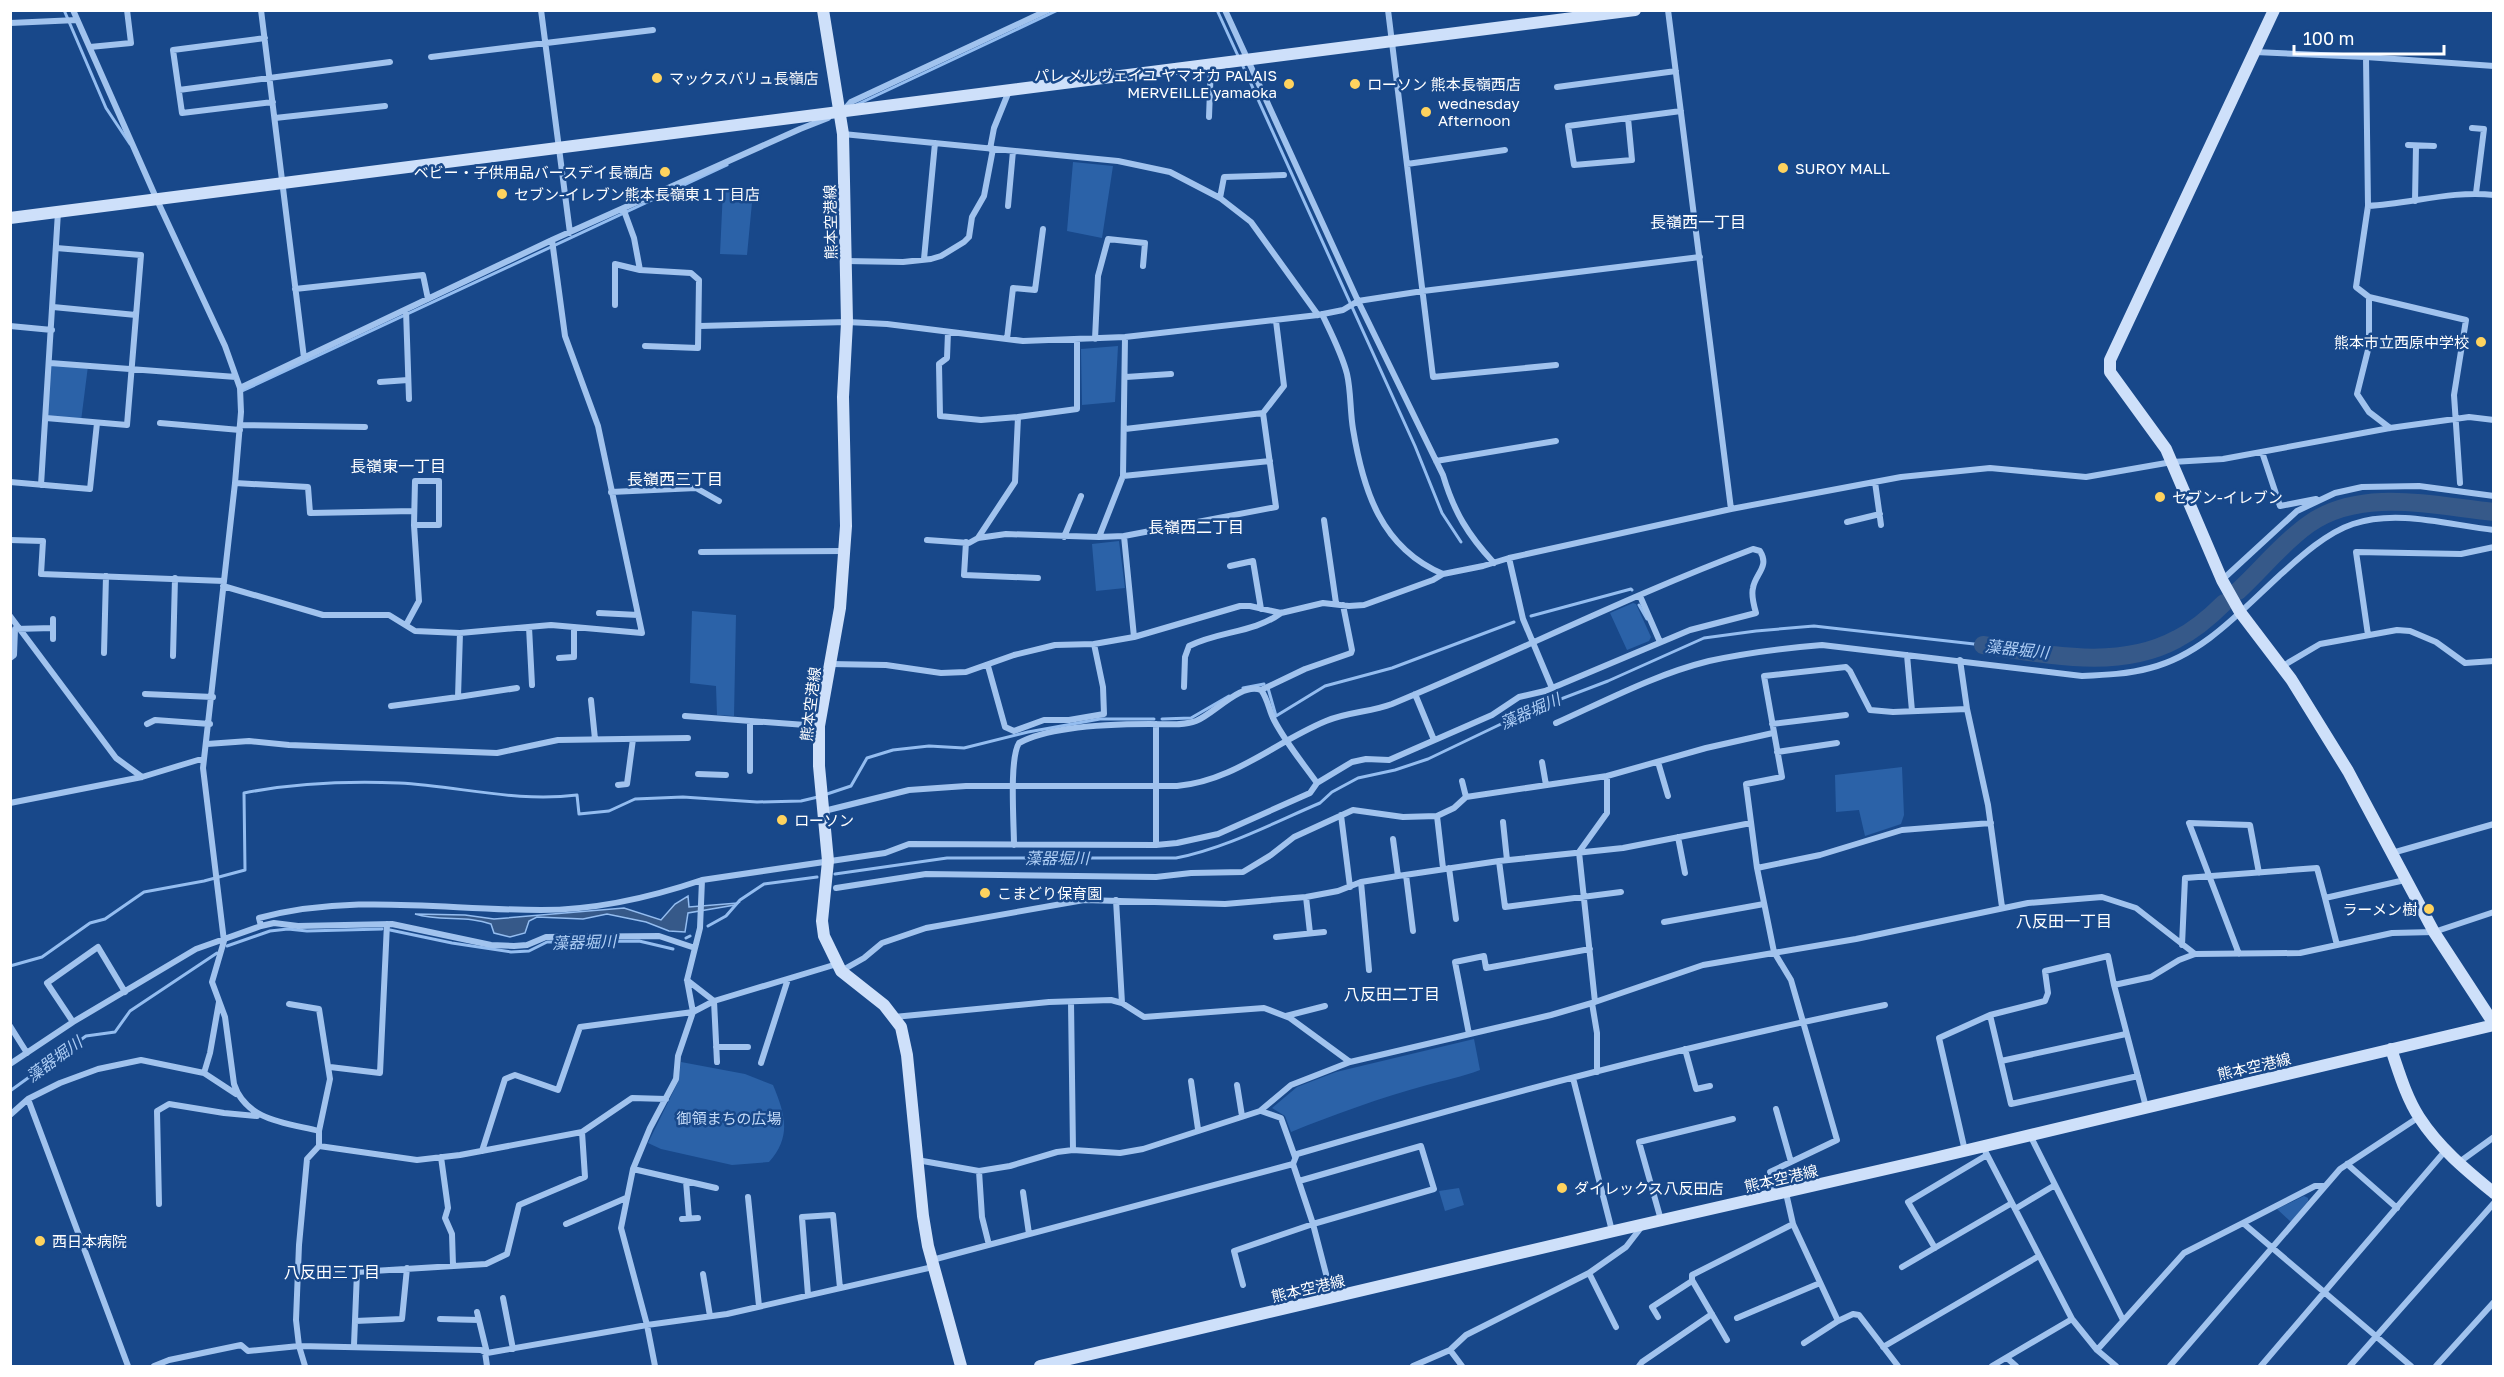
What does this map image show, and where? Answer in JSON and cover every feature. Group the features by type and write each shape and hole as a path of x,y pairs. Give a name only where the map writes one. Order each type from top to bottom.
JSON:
{"street":[{"path":"73,10 225,346 240,388 240,428 235,483 210,724 203,760 214,875 224,941 212,982 225,1017 237,1095"},
{"path":"90,47 132,43 127,10"},
{"path":"261,10 304,358"},
{"path":"541,10 570,233"},
{"name":"熊本空港線","path":"824,10 843,134 847,322 843,398 846,525 840,608 819,726 821,789 828,861 822,921 824,936 839,968 884,1005 901,1027 907,1055 922,1216 961,1366"},
{"path":"240,388 623,208 800,129 840,114 852,102 1048,10"},
{"path":"1225,10 1358,301 1443,475 1451,502 1472,539 1494,562"},
{"path":"1388,10 1433,376 1556,365"},
{"path":"10,218 840,114 1635,10"},
{"path":"1668,10 1731,509"},
{"path":"2274,10 2109,365 2112,378 2166,449 2222,580 2240,612 2281,667 2348,771 2434,932 2493,1025"},
{"path":"10,23 77,20"},
{"path":"431,57 653,30"},
{"path":"265,38 173,50 182,113 273,102"},
{"path":"2255,52 2493,66"},
{"path":"2366,57 2368,206 2356,288 2369,297 2466,320 2454,395 2460,483"},
{"path":"179,90 390,62"},
{"path":"1209,117 1212,64"},
{"path":"1557,87 1676,70"},
{"path":"846,261 903,262 941,256 969,237 972,217 987,184 994,128 1009,91"},
{"path":"275,118 385,106"},
{"path":"1628,118 1632,160 1574,165 1568,126 1628,118 1681,111"},
{"path":"2472,128 2484,129 2476,193"},
{"path":"843,134 1118,161 1154,168 1178,176 1220,198 1251,222 1320,315 1347,374 1359,462 1373,506 1387,531 1397,542 1430,568 1443,574"},
{"path":"924,259 935,143"},
{"path":"2408,146 2434,146"},
{"path":"2415,201 2416,146"},
{"path":"1407,164 1505,150"},
{"path":"1008,206 1013,151"},
{"path":"1220,198 1224,177 1284,175"},
{"path":"2368,206 2476,193 2493,195"},
{"path":"623,208 634,238 640,270"},
{"path":"41,485 58,212"},
{"path":"1007,339 1013,288 1035,290 1043,229"},
{"path":"1095,339 1098,276 1108,239 1144,243 1143,266"},
{"path":"10,540 43,541 41,574 175,578 224,584 323,615 389,615 415,631 460,633 551,625 642,633 598,426 565,336 552,241"},
{"path":"46,418 127,425 141,255 56,248"},
{"path":"700,326 847,322 887,324 1007,339 1125,338 1320,315 1343,310 1358,301 1423,291 1700,257"},
{"path":"615,305 615,264 640,270 696,275 699,280 698,348 645,346"},
{"path":"296,289 423,275 428,299"},
{"path":"2369,297 2369,346 2357,394 2369,412 2390,428"},
{"path":"53,307 136,315"},
{"path":"406,310 409,399"},
{"path":"1125,429 1263,413 1284,386 1276,321"},
{"path":"10,326 52,330"},
{"path":"948,332 947,358 939,364 940,416 981,420 1077,409 1077,339"},
{"path":"1099,537 1123,476 1125,338"},
{"path":"50,363 236,377"},
{"path":"1126,377 1171,374"},
{"path":"380,382 408,380"},
{"path":"927,540 966,542 1006,534 1064,537 1124,536 1276,507 1263,413"},
{"path":"1184,687 1185,657 1189,646 1267,623 1281,613 1323,603 1364,605 1433,580 1443,574 1731,509 1875,482 1990,468 2086,477 2172,462 2223,459 2390,428 2476,416 2493,420"},
{"path":"978,538 1015,482 1018,417"},
{"path":"10,482 90,489 97,423"},
{"path":"160,423 240,428 365,427"},
{"path":"1436,461 1556,441"},
{"path":"2262,452 2280,506 2362,487 2419,486 2493,496"},
{"path":"1123,476 1270,460"},
{"path":"406,625 419,601 414,525 415,481 439,482 439,525 414,525"},
{"path":"1875,482 1881,525"},
{"path":"235,483 308,487 310,513 414,512"},
{"path":"611,492 696,488 719,501"},
{"path":"1064,537 1081,496"},
{"path":"2222,580 2297,510 2326,497"},
{"path":"1847,522 1880,514"},
{"path":"1556,723 1662,677 1708,662 1781,648 1822,645 2082,676 2120,674 2152,668 2184,654 2209,639 2294,562 2352,524 2376,519 2398,518 2493,530"},
{"path":"1014,845 1016,749 1024,740 1048,733 1108,725 1195,722 1238,694 1252,689 1261,690 1286,677 1351,653 1324,520"},
{"path":"1124,536 1134,637"},
{"path":"966,542 964,575 1038,578"},
{"path":"2368,635 2356,552 2461,554 2493,547"},
{"path":"261,926 259,918 294,909 337,904 542,910 593,906 676,889 702,880 764,873 885,853 909,844 1156,845 1178,843 1218,834 1305,795 1313,790 1317,783 1358,760 1389,760 1492,715 1514,699 1552,688 1690,630 1755,613 1752,589 1764,569 1763,555 1760,551 1753,549 1695,571 1384,707 1327,720 1211,780 1189,785 1155,786 966,786 909,790 823,807"},
{"path":"701,552 844,550"},
{"path":"1509,558 1523,619 1552,688"},
{"path":"1230,566 1253,561 1261,609"},
{"path":"104,653 106,576"},
{"path":"174,656 175,578"},
{"path":"1640,596 1660,642"},
{"path":"830,664 886,664 941,673 966,672 1014,655 1054,645 1094,644 1134,637 1240,606 1247,605 1281,613"},
{"path":"599,613 638,615"},
{"path":"10,616 116,758 142,777"},
{"path":"53,619 53,639"},
{"path":"529,627 532,685"},
{"path":"559,658 574,657 574,627"},
{"path":"10,658 14,655 15,629 53,628"},
{"path":"2281,667 2320,644 2397,630 2410,631 2448,649 2465,663 2493,661"},
{"path":"458,697 460,633"},
{"path":"988,666 1005,727 1014,731 1044,720 1069,720 1104,714 1104,687 1094,644"},
{"path":"1907,655 1912,711"},
{"path":"1960,660 1967,709 1991,824 2002,907"},
{"path":"1771,1196 1769,1173 1838,1140 1791,980 1774,952 1757,868 1746,784 1782,777 1764,676 1846,667 1870,710 1967,709"},
{"path":"391,706 517,688"},
{"path":"1261,690 1286,741 1317,783"},
{"path":"145,694 213,697"},
{"path":"1415,694 1434,740"},
{"path":"591,700 596,740"},
{"path":"1772,724 1846,715"},
{"path":"684,716 819,726"},
{"path":"147,724 155,720 210,724"},
{"path":"750,721 750,771"},
{"path":"1156,724 1156,845"},
{"path":"836,888 926,874 1156,877 1191,873 1237,874 1258,865 1294,837 1353,810 1403,818 1437,816 1454,808 1466,797 1607,776 1773,733"},
{"path":"207,744 249,741 289,746 497,753 558,740 688,738"},
{"path":"618,785 627,784 633,739"},
{"path":"1777,752 1837,743"},
{"path":"10,803 142,777 203,760"},
{"path":"1542,762 1546,785"},
{"path":"1658,762 1668,796"},
{"path":"698,774 726,775"},
{"path":"1597,1072 1597,1033 1579,852 1607,813 1607,776"},
{"path":"1462,781 1466,797"},
{"path":"1341,815 1350,887"},
{"path":"1437,816 1456,919"},
{"path":"1503,822 1508,860"},
{"path":"482,1151 505,1079 515,1076 558,1090 575,1035 580,1027 693,1012 714,1001 788,979 839,968 864,958 882,943 926,927 1084,900 1225,904 1306,897 1350,887 1360,882 1406,874 1499,861 1623,848 1751,823"},
{"path":"2239,954 2189,823 2250,825 2259,873"},
{"path":"1757,868 1820,855 1902,830 1991,824"},
{"path":"2392,853 2493,824"},
{"path":"1678,837 1685,873"},
{"path":"1393,839 1398,876"},
{"path":"1499,861 1505,907 1621,892"},
{"path":"2182,945 2185,878 2317,867 2337,945"},
{"path":"1406,874 1413,931"},
{"path":"655,1366 647,1324 622,1235 626,1198 633,1169 676,1079 678,1056 693,1012 687,980 700,928 702,880"},
{"path":"2325,898 2405,880"},
{"path":"1360,882 1369,970"},
{"path":"1306,897 1310,933"},
{"path":"917,1160 979,1171 999,1169 1040,1155 1073,1150 1125,1152 1152,1146 1198,1129 1260,1111 1291,1085 1350,1062 1594,1003 1703,965 1856,939 2002,907 2102,897 2136,908 2195,954"},
{"path":"1116,900 1122,1003"},
{"path":"1664,922 1764,904"},
{"path":"2114,985 2151,977 2179,960 2195,954 2300,952 2392,933 2434,932 2493,912"},
{"path":"10,1064 73,1022 196,949 212,941 224,941 274,923 298,926 387,924 491,945 527,945 546,937 659,936 695,948"},
{"path":"330,1067 380,1073 387,924"},
{"path":"1276,937 1324,932"},
{"path":"73,1022 47,983 98,948 125,992"},
{"path":"1469,1034 1455,962 1484,956 1486,968 1590,949"},
{"path":"1965,1151 1939,1038 1990,1015 2045,1000 2048,993 2045,972 2108,956 2146,1107"},
{"path":"761,1063 788,979"},
{"path":"687,980 714,1001 717,1062"},
{"path":"894,1017 1111,1000 1122,1003 1144,1017 1255,1007 1270,1009 1286,1016 1350,1062"},
{"path":"204,1073 219,1002"},
{"path":"1071,1002 1073,1150"},
{"path":"288,1004 319,1008 330,1067 330,1079 319,1131 319,1146 307,1159 299,1245 296,1320 299,1346 305,1366"},
{"path":"1294,1161 1297,1154 1441,1112 1685,1049 1885,1005"},
{"path":"1286,1016 1325,1006"},
{"path":"1990,1015 2010,1104 2138,1076"},
{"name":"熊本空港線","path":"1040,1366 1612,1231 1965,1151 1985,1151 2030,1135 2493,1025"},
{"path":"10,1026 27,1053"},
{"path":"2001,1061 2126,1034"},
{"path":"716,1047 748,1047"},
{"path":"2391,1048 2405,1089 2419,1117 2445,1151 2493,1193"},
{"path":"1685,1049 1696,1089 1710,1086"},
{"path":"10,1115 28,1099 98,1069 141,1060 204,1073 237,1095 258,1116"},
{"path":"1573,1078 1612,1231"},
{"path":"1191,1081 1198,1129"},
{"path":"1237,1085 1242,1116"},
{"path":"319,1146 417,1160 441,1157 582,1132 632,1098 666,1099"},
{"path":"28,1099 128,1366"},
{"path":"159,1204 157,1111 170,1104 258,1116 319,1131"},
{"path":"1776,1109 1791,1162"},
{"path":"1260,1111 1281,1118 1313,1224 1332,1298"},
{"path":"2170,1366 2324,1186 2347,1164 2419,1117"},
{"path":"1661,1220 1639,1142 1733,1119"},
{"path":"354,1346 357,1272 486,1264 507,1254 519,1205 585,1177 582,1132"},
{"path":"2030,1135 2123,1320"},
{"path":"2458,1163 2493,1137"},
{"path":"1243,1286 1234,1251 1313,1224 1434,1189 1421,1146 1299,1181"},
{"path":"1935,1248 1908,1202 1985,1151 2072,1319 2097,1350 2116,1366"},
{"path":"2261,1366 2445,1151"},
{"path":"441,1157 448,1208 445,1218 452,1234 453,1265"},
{"path":"154,1366 241,1346 248,1351 299,1346 354,1346 482,1350 486,1353 647,1324 710,1316 840,1288 933,1264 988,1245 1294,1161"},
{"path":"2347,1164 2397,1208"},
{"path":"633,1169 716,1188"},
{"path":"979,1171 982,1217 988,1245"},
{"path":"686,1181 685,1219 698,1218"},
{"path":"1902,1267 2055,1185"},
{"path":"2097,1350 2184,1253 2315,1185 2324,1186"},
{"path":"1023,1192 1029,1234"},
{"path":"1786,1193 1793,1224 1838,1321"},
{"path":"748,1197 759,1306"},
{"path":"566,1224 626,1198"},
{"path":"2350,1366 2493,1203"},
{"path":"808,1295 802,1217 833,1215 840,1288"},
{"path":"2243,1223 2410,1366"},
{"path":"1413,1366 1449,1350 1466,1335 1589,1273 1626,1247 1643,1224"},
{"path":"1727,1340 1692,1281 1692,1275 1793,1224"},
{"path":"1883,1347 2039,1256"},
{"path":"355,1321 402,1319 406,1268"},
{"path":"1589,1273 1616,1327"},
{"path":"703,1274 710,1316"},
{"path":"1658,1317 1652,1307 1692,1281"},
{"path":"1737,1318 1820,1283"},
{"path":"503,1298 513,1348"},
{"path":"2436,1366 2493,1302"},
{"path":"477,1312 487,1366"},
{"path":"1639,1366 1712,1314"},
{"path":"1804,1343 1838,1321 1857,1314 1898,1366"},
{"path":"441,1319 479,1320"},
{"path":"1992,1366 2072,1319"},
{"path":"1449,1350 1462,1366"},
{"path":"2007,1358 2016,1366"}],"green space":[{"path":"1073,162 1113,166 1102,238 1067,231"},
{"path":"723,190 753,192 747,255 720,254"},
{"path":"1118,346 1115,402 1082,405 1081,349"},
{"path":"50,363 88,366 81,421 46,418"},
{"path":"1119,541 1125,588 1096,591 1092,544"},
{"path":"1633,603 1636,604 1651,637 1649,641 1627,650 1610,613"},
{"path":"692,611 736,615 734,716 717,715 716,686 690,683"},
{"path":"1902,767 1904,815 1901,824 1865,836 1859,810 1836,812 1835,775"},
{"path":"1474,1039 1480,1070 1375,1101 1291,1132 1285,1116 1272,1108 1297,1087 1336,1072"},
{"name":"御領まちの広場","path":"681,1062 745,1074 773,1085 781,1106 784,1134 769,1162 732,1165 661,1149 648,1143 678,1082"},
{"path":"1459,1188 1464,1205 1445,1211 1439,1191"},
{"path":"2304,1196 2308,1198 2308,1201 2291,1222 2277,1209"}],"shaded area":[{"path":"688,896 689,907 738,903 688,913 685,932 669,931 646,922 607,914 583,919 537,917 529,921 525,933 510,937 494,933 491,924 482,921 434,918 415,914 465,915 494,919 624,908 661,920 675,904"}],"waterway":[{"path":"64,10 106,108 130,144"},
{"path":"856,105 1058,10"},
{"path":"1217,10 1239,58"},
{"path":"1242,64 1415,446 1442,513 1461,542"},
{"path":"242,391 727,165"},
{"name":"藻器堀川","path":"2238,591 2299,531 2329,513 2351,506 2375,502 2423,503 2494,512"},
{"path":"1531,616 1632,590"},
{"name":"藻器堀川","path":"1983,645 2082,657 2131,655 2154,649 2177,639 2202,623 2224,603"},
{"path":"1639,605 1647,619"},
{"path":"1268,688 1276,716 1325,686 1392,668 1514,622"},
{"name":"藻器堀川","path":"835,874 947,858 1176,858 1195,854 1249,834 1320,803 1332,792 1358,778 1395,770 1428,759 1524,713 1608,681 1704,638 1814,626 1983,645"},
{"path":"1243,688 1264,684"},
{"path":"1162,719 1191,718 1229,696"},
{"path":"824,795 851,786 867,758 893,750 929,746 964,748 1028,732 1100,719 1154,719"},
{"path":"10,966 42,957 90,923 105,919 144,892 204,881 245,870 244,793 322,783 399,783 510,796 577,795 579,814 609,811 635,799 683,797 757,802 801,801 818,797"},
{"name":"藻器堀川","path":"708,926 726,916 740,900 764,884 817,877"},
{"name":"藻器堀川","path":"227,946 270,931 288,929 307,931 382,929"},
{"name":"藻器堀川","path":"390,930 511,952 529,951 547,942 639,941 673,949"},
{"name":"藻器堀川","path":"686,938 690,936"},
{"name":"藻器堀川","path":"10,1091 86,1036 115,1032 130,1011 217,953"}],"place":[{"name":"マックスバリュ長嶺店","path":"657,78"},
{"name":"パレ メルヴェイユ ヤマオカ PALAIS MERVEILLE yamaoka","path":"1289,84"},
{"name":"ローソン 熊本長嶺西店","path":"1355,84"},
{"name":"wednesday Afternoon","path":"1426,112"},
{"name":"SUROY MALL","path":"1783,168"},
{"name":"ベビー・子供用品バースデイ長嶺店","path":"665,172"},
{"name":"セブン-イレブン熊本長嶺東１丁目店","path":"502,194"},
{"name":"熊本市立西原中学校","path":"2481,342"},
{"name":"セブン-イレブン","path":"2160,497"},
{"name":"ローソン","path":"782,820"},
{"name":"こまどり保育園","path":"985,893"},
{"name":"ラーメン樹","path":"2429,909"},
{"name":"ダイレックス八反田店","path":"1562,1188"},
{"name":"西日本病院","path":"40,1241"}],"district":[{"name":"長嶺西一丁目","path":"1698,222"},
{"name":"長嶺東一丁目","path":"398,466"},
{"name":"長嶺西三丁目","path":"675,479"},
{"name":"長嶺西二丁目","path":"1196,527"},
{"name":"八反田一丁目","path":"2064,921"},
{"name":"八反田二丁目","path":"1392,994"},
{"name":"八反田三丁目","path":"332,1272"}]}
